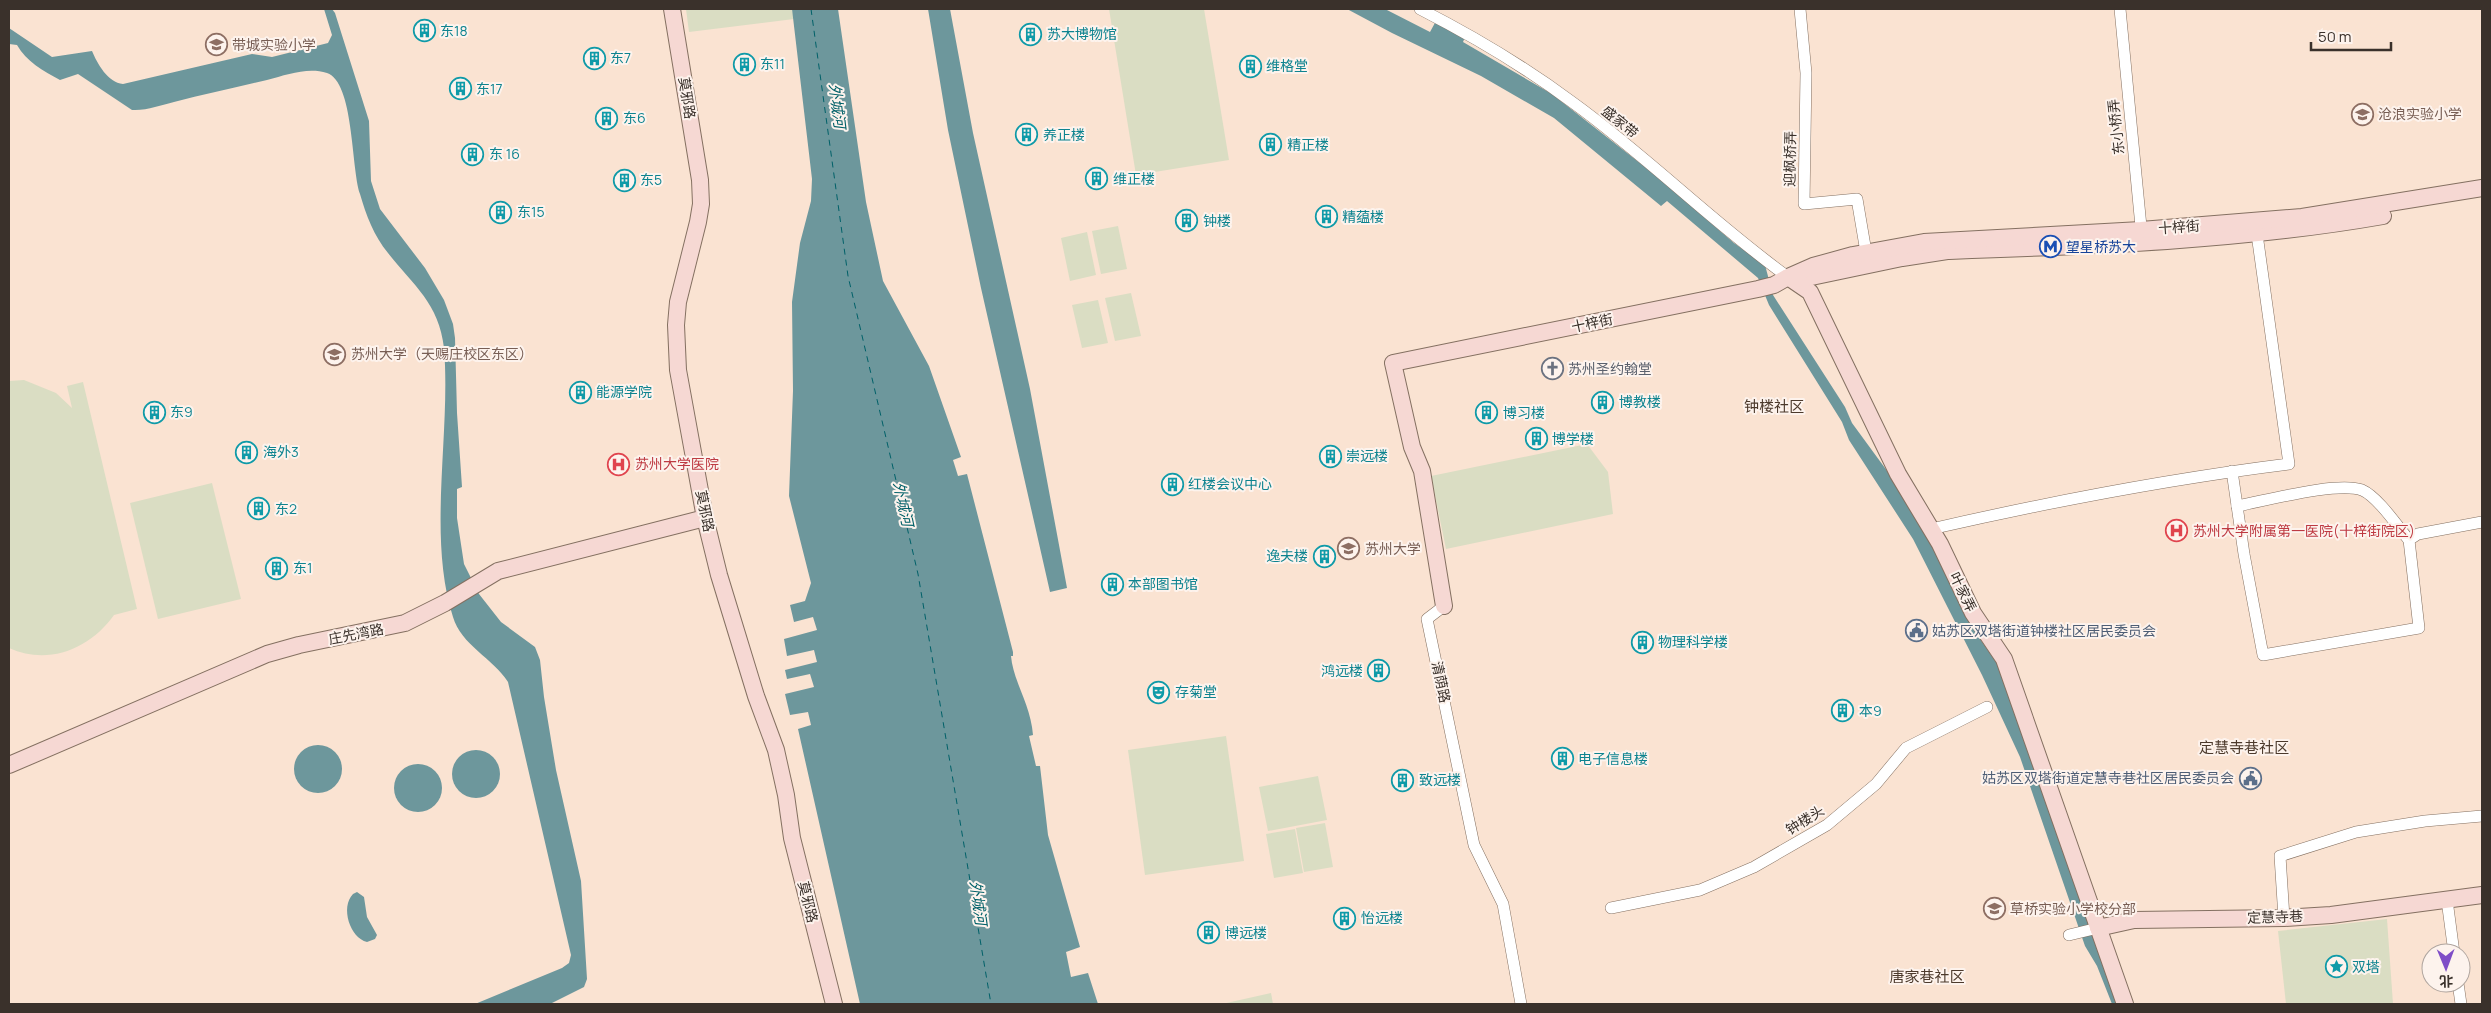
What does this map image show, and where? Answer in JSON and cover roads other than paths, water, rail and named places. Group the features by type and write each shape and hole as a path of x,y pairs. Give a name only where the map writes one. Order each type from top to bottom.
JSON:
{"street":[{"name":"莫邪路","path":"672,9 700,180 701,204 678,302 676,347 678,370 705,518 721,584 756,696 776,750 786,795 792,838 834,1004"},
{"name":"盛家带","path":"1420,9 1497,53 1573,102 1751,250 1781,281"},
{"name":"迎枫桥弄","path":"1800,9 1806,73 1804,204 1857,199 1866,252"},
{"name":"东小桥弄","path":"2120,9 2142,236"},
{"name":"十梓街","path":"2256,227 2482,188"},
{"name":"十梓街","path":"1781,281 1804,280 1902,258 1947,252 2256,227 2321,227 2482,198"},
{"path":"1931,529 2033,505 2232,471 2289,464 2256,227"},
{"name":"十梓街","path":"1394,364 1758,289 1813,266 1866,252 1924,242 1956,239 2142,236"},
{"name":"叶家弄","path":"1781,281 1810,292 1898,474 1931,529 1972,613 2004,659 2096,928 2125,1004"},
{"name":"清荫路","path":"1394,364 1412,447 1422,471 1444,606 1427,619 1474,845 1503,904 1521,1004"},
{"path":"2232,471 2237,506 2244,554 2263,655 2419,628 2409,540 2376,501 2363,490 2334,489 2237,506"},
{"name":"庄先湾路","path":"9,765 267,654 298,645 405,624 445,603 498,571 705,518"},
{"path":"2409,540 2418,534 2482,522"},
{"name":"钟楼头","path":"1611,908 1700,890 1754,867 1827,825 1876,784 1906,748 1987,707"},
{"path":"2284,918 2280,856 2356,832 2425,821 2482,816"},
{"name":"定慧寺巷","path":"2074,934 2134,920 2284,918 2331,915 2482,895"},
{"path":"2447,900 2453,943"}],"water":[{"path":"324,9 332,9 335,13 369,121 371,181 380,209 425,268 444,300 453,324 462,487 457,489 457,518 464,564 479,594 501,622 535,647 540,660 556,770 581,881 587,979 584,987 550,1004 475,1004 562,968 569,963 571,955 508,682 502,673 470,644 457,627 445,586 442,553 441,484 445,381 444,348 441,332 431,307 383,246 368,217 357,181 347,108 336,80 327,73 320,71 297,72 153,108 132,110 78,74 60,80 30,61 17,45 9,44 9,28 52,57 92,51 108,76 123,84 252,54 272,57 328,43 332,35"},
{"name":"外城河","path":"792,9 838,9 866,202 883,281 929,366 961,457 953,460 958,476 967,474 1013,652 1013,656 1011,656 1012,665 1032,724 1033,735 1029,736 1036,766 1040,766 1048,835 1080,947 1066,952 1071,977 1088,973 1098,1004 860,1004 798,729 811,725 808,712 790,715 785,694 814,687 810,674 787,679 785,670 817,662 814,650 787,656 784,639 817,630 813,617 794,622 790,605 805,601 811,583 789,496 793,391 792,302 800,243 811,201 812,179"},
{"path":"928,9 950,9 973,133 1030,389 1067,588 1050,592 981,288 948,130"},
{"path":"1347,9 1385,9 1430,32 1436,21 1465,37 1463,42 1552,94 1659,178 1734,243 1765,265 1773,295 1845,407 1852,423 1923,520 1978,636 1998,665 2123,1004 2112,1004 2097,966 2085,946 2020,757 1982,675 1913,539 1849,440 1842,422 1769,305 1758,278 1667,201 1661,206 1554,118 1481,76"},
{"path":"318,745 327,747 335,752 340,760 342,769 340,778 335,786 327,791 318,793 309,791 301,786 296,778 294,769 296,760 301,752 309,747"},
{"path":"476,750 485,752 493,757 498,765 500,774 498,783 493,791 485,796 476,798 467,796 459,791 454,783 452,774 454,765 459,757 467,752"},
{"path":"418,764 427,766 435,771 440,779 442,788 440,797 435,805 427,810 418,812 409,810 401,805 396,797 394,788 396,779 401,771 409,766"},
{"path":"357,892 364,897 367,917 377,935 375,939 367,942 356,935 347,914 349,900"}],"place":[{"name":"东18","path":"424,31"},
{"name":"苏大博物馆","path":"1031,34"},
{"name":"带城实验小学","path":"216,45"},
{"name":"东7","path":"594,58"},
{"name":"东11","path":"744,64"},
{"name":"维格堂","path":"1250,66"},
{"name":"东17","path":"460,89"},
{"name":"沧浪实验小学","path":"2362,114"},
{"name":"东6","path":"607,118"},
{"name":"养正楼","path":"1027,135"},
{"name":"精正楼","path":"1271,145"},
{"name":"东 16","path":"473,154"},
{"name":"维正楼","path":"1097,179"},
{"name":"东5","path":"624,180"},
{"name":"东15","path":"501,212"},
{"name":"精蕴楼","path":"1326,217"},
{"name":"钟楼","path":"1187,221"},
{"name":"望星桥苏大","path":"2050,247"},
{"name":"苏州大学（天赐庄校区东区）","path":"335,354"},
{"name":"苏州圣约翰堂","path":"1552,369"},
{"name":"能源学院","path":"580,392"},
{"name":"博教楼","path":"1603,402"},
{"name":"东9","path":"154,412"},
{"name":"博习楼","path":"1487,413"},
{"name":"博学楼","path":"1536,439"},
{"name":"海外3","path":"247,452"},
{"name":"崇远楼","path":"1330,456"},
{"name":"苏州大学医院","path":"619,464"},
{"name":"红楼会议中心","path":"1172,484"},
{"name":"东2","path":"259,509"},
{"name":"苏州大学附属第一医院(十梓街院区)","path":"2177,531"},
{"name":"苏州大学","path":"1349,549"},
{"name":"逸夫楼","path":"1324,556"},
{"name":"东1","path":"277,568"},
{"name":"本部图书馆","path":"1112,584"},
{"name":"姑苏区双塔街道钟楼社区居民委员会","path":"1916,631"},
{"name":"物理科学楼","path":"1642,642"},
{"name":"鸿远楼","path":"1379,671"},
{"name":"存菊堂","path":"1159,692"},
{"name":"本9","path":"1843,711"},
{"name":"电子信息楼","path":"1562,759"},
{"name":"姑苏区双塔街道定慧寺巷社区居民委员会","path":"2250,778"},
{"name":"致远楼","path":"1403,780"},
{"name":"草桥实验小学校分部","path":"1994,909"},
{"name":"怡远楼","path":"1345,918"},
{"name":"博远楼","path":"1209,933"},
{"name":"双塔","path":"2336,967"}],"district":[{"name":"钟楼社区","path":"1774,407"},
{"name":"定慧寺巷社区","path":"2244,748"},
{"name":"唐家巷社区","path":"1927,977"}]}
